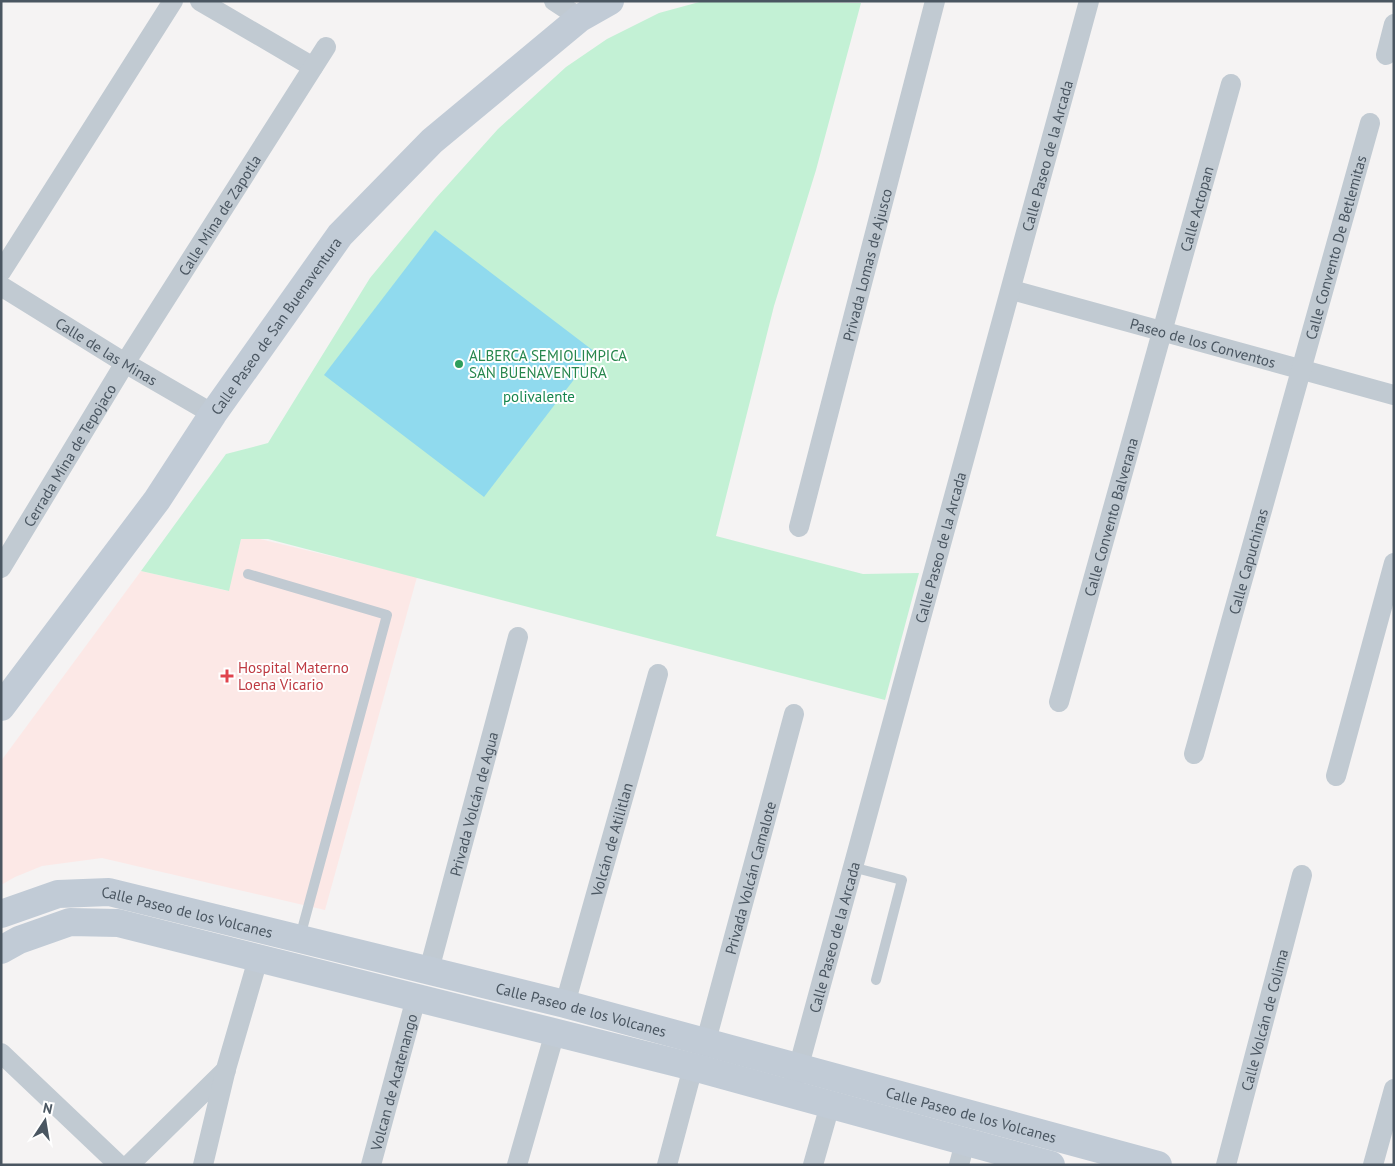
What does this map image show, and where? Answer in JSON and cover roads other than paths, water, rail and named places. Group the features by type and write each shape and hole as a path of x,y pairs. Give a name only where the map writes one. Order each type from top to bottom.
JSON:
{"street":[{"path":"1,272 173,1"},
{"path":"200,1 313,67"},
{"path":"554,1 580,18"},
{"name":"Calle Paseo de San Buenaventura","path":"1,707 157,500 213,414 340,234 432,141 580,18 610,1"},
{"name":"Privada Lomas de Ajusco","path":"799,527 935,1"},
{"name":"Calle Paseo de la Arcada","path":"792,1094 797,1067 1012,290 1089,1"},
{"path":"1386,55 1394,24"},
{"name":"Calle Mina de Zapotla","path":"125,362 326,47"},
{"name":"Calle Actopan","path":"1161,331 1231,84"},
{"name":"Calle Convento De Betlemitas","path":"1301,370 1370,123"},
{"name":"Calle de las Minas","path":"1,286 213,414"},
{"name":"Paseo de los Conventos","path":"1012,290 1394,395"},
{"name":"Calle Convento Balverana","path":"1059,702 1161,331"},
{"name":"Cerrada Mina de Tepojaco","path":"1,568 8,543 125,362"},
{"name":"Calle Capuchinas","path":"1194,754 1301,370"},
{"path":"1336,776 1394,562"},
{"name":"Privada Volcán de Agua","path":"429,970 518,637"},
{"name":"Volcán de Atilitlan","path":"566,1004 658,674"},
{"name":"Privada Volcán Camalote","path":"706,1041 794,714"},
{"name":"Calle Volcán de Colima","path":"1226,1165 1302,875"},
{"name":"Calle Paseo de los Volcanes","path":"1,914 58,894 109,892 566,1004 1158,1165"},
{"name":"Calle Paseo de los Volcanes","path":"1,950 19,940 70,922 118,923 693,1067 830,1104 962,1153 1051,1165"},
{"path":"203,1165 226,1069 258,959"},
{"name":"Volcan de Acatenango","path":"371,1165 416,998"},
{"path":"517,1165 555,1032"},
{"path":"1,1053 119,1165"},
{"path":"667,1165 693,1067"},
{"path":"129,1165 226,1069"},
{"path":"1373,1165 1394,1089"},
{"path":"813,1165 830,1104"}],"lane":[{"path":"248,574 387,615 300,938"},
{"path":"852,867 902,880 876,980"}],"water":[{"name":"ALBERCA SEMIOLIMPICA SAN BUENAVENTURA","path":"435,230 595,352 484,497 324,375"}],"place":[{"name":"ALBERCA SEMIOLIMPICA SAN BUENAVENTURA","path":"459,364"},
{"name":"Hospital Materno Loena Vicario","path":"227,676"}],"park label":[{"name":"polivalente","path":"539,396"}]}
